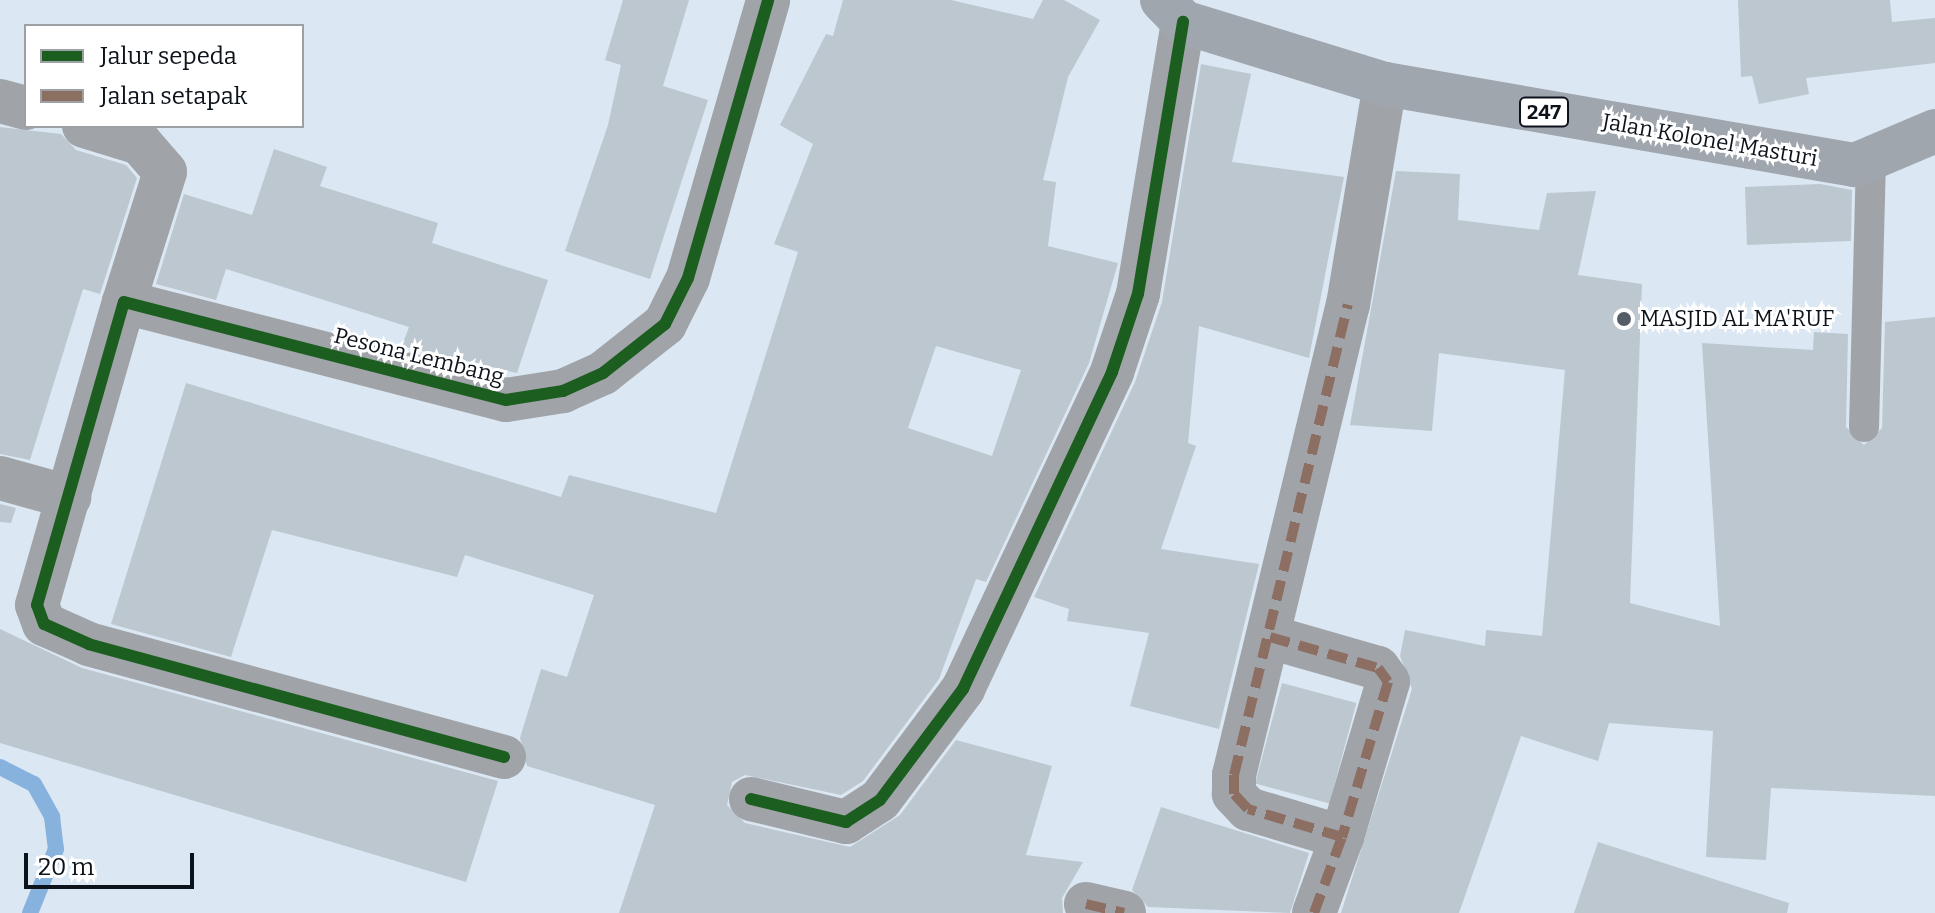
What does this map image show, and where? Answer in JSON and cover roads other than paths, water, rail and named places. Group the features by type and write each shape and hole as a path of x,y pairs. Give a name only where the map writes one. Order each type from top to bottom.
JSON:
{"main road":[{"name":"Jalan Kolonel Masturi","path":"1172,11 1385,84 1855,165 1935,131"}],"street":[{"name":"Pesona Lembang","path":"124,302 506,400 563,391 603,373 665,324 688,278 768,0"},
{"path":"751,799 846,822 880,800 963,689 1112,372 1138,294 1172,11"},
{"path":"1342,837 1248,809 1234,794 1348,305 1385,84"},
{"path":"0,101 24,107"},
{"path":"91,128 140,143 165,172 124,302 37,605 60,635 504,757"},
{"path":"0,478 69,497"},
{"path":"1270,637 1378,668 1388,682 1342,837 1314,913"}],"lane":[{"path":"1864,427 1871,160"}],"waterway":[{"path":"0,767 34,784 52,817 56,849 30,913"}],"place":[{"name":"MASJID AL MA'RUF","path":"1624,319"}]}
